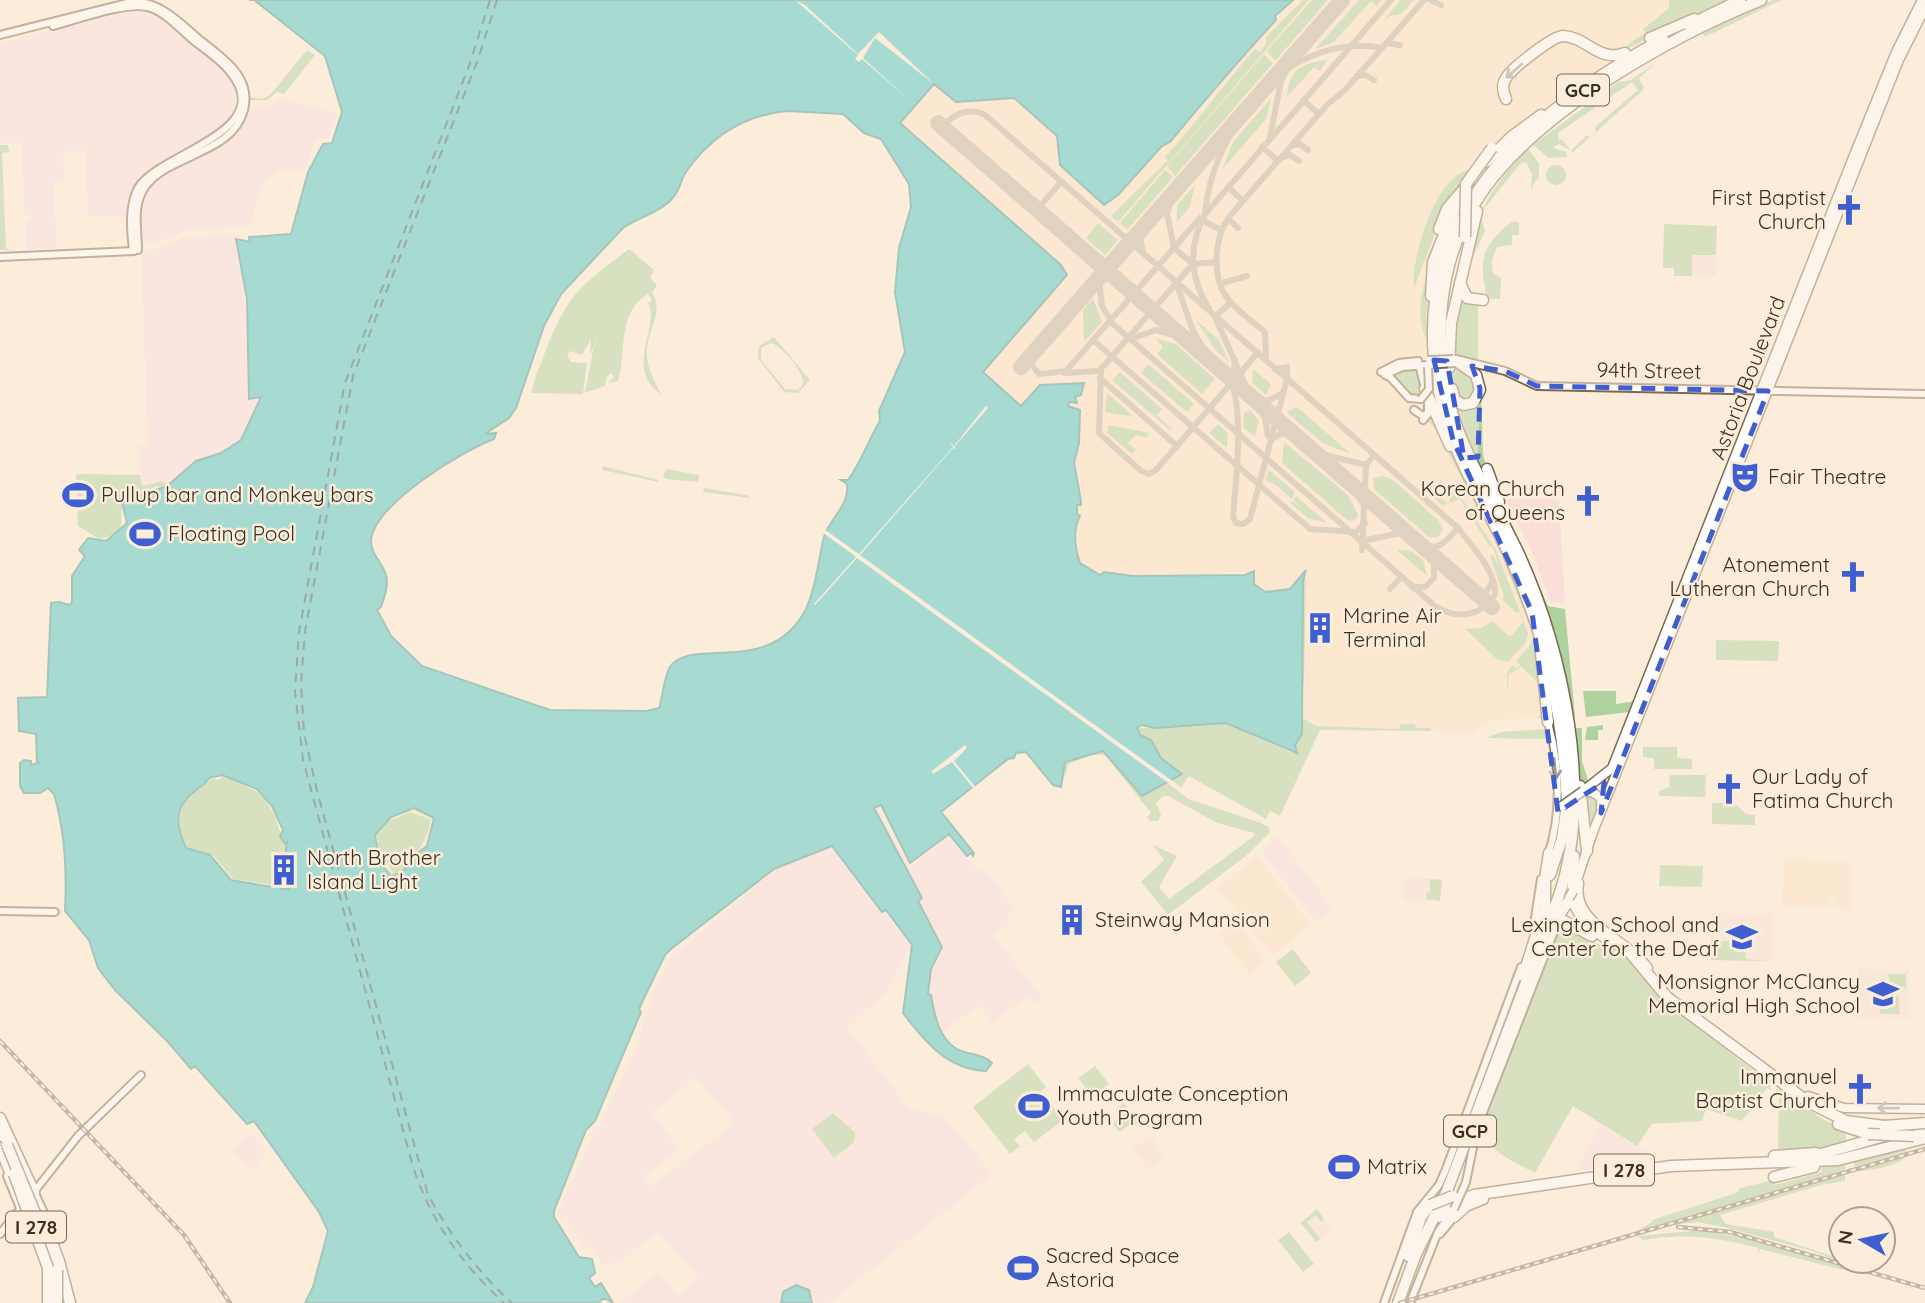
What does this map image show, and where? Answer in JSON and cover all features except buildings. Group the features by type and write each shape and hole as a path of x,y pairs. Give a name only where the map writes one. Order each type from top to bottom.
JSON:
{"highway":[{"path":"1438,229 1449,206 1504,142 1625,53 1669,29 1716,11 1732,0"},
{"name":"GCP","path":"1522,988 1558,881 1566,844 1556,698 1532,612 1509,554 1474,485 1448,425 1426,365 1443,263 1461,215 1481,182 1511,150 1578,93 1639,52 1740,0"},
{"name":"GCP","path":"1396,1303 1407,1268 1440,1198 1565,873 1579,792 1553,649 1525,569 1464,445 1446,386 1441,321 1449,265 1473,208 1508,162 1580,101 1675,40 1761,0"},
{"path":"1506,99 1503,88 1506,77 1552,40 1567,37 1608,56 1625,53"},
{"path":"1541,54 1562,39 1584,45"},
{"path":"1659,54 1675,40"},
{"path":"1580,101 1621,79"},
{"path":"1446,386 1446,329 1465,237 1466,184 1492,148"},
{"path":"1456,362 1471,369 1479,381 1478,398 1469,405 1460,404 1454,398 1449,364 1450,328 1476,213 1508,162"},
{"path":"1458,200 1432,270 1431,324 1426,365 1432,408 1453,451 1474,485"},
{"path":"1463,267 1460,286 1464,295 1470,300 1481,296"},
{"path":"1423,389 1453,451"},
{"path":"1487,470 1525,569"},
{"path":"1532,612 1541,651 1548,722"},
{"path":"1567,722 1585,814 1587,850"},
{"path":"1579,792 1573,904 1587,927 1620,944"},
{"path":"1557,824 1557,839 1547,875 1548,891 1562,807"},
{"path":"1522,988 1545,907 1545,875 1549,853"},
{"path":"1522,988 1557,917 1572,895 1583,917 1636,958 1667,997 1769,1073 1781,1086"},
{"path":"1560,922 1619,951 1645,975 1659,993 1692,1020 1822,1116 1871,1137 1916,1135"},
{"path":"1692,1020 1769,1073"},
{"path":"0,1117 16,1156 26,1200"},
{"path":"1850,1126 1884,1126 1916,1135"},
{"name":"I 278","path":"0,1127 2,1141 47,1265 54,1303"},
{"name":"I 278","path":"1407,1268 1438,1220 1461,1199 1671,1166 1848,1155 1884,1150 1916,1135"},
{"name":"I 278","path":"1848,1155 1871,1137"},
{"path":"2,1141 54,1260 58,1282 54,1303"},
{"name":"I 278","path":"2,1141 43,1220 73,1303"},
{"path":"1774,1177 1848,1155"},
{"name":"I 278","path":"1430,1204 1452,1195 1675,1163 1773,1160"},
{"path":"1454,1213 1481,1199 1594,1177"},
{"path":"1408,1238 1419,1216 1430,1204"},
{"path":"1407,1268 1420,1218 1430,1204"},
{"path":"61,1254 73,1303"}],"main road":[{"path":"0,37 131,2 145,2 163,9 237,72 245,94 242,117 230,134 157,176 143,190 137,210 134,250"},
{"name":"Astoria Boulevard","path":"1572,895 1614,771 1894,56 1923,4"},
{"path":"0,37 140,6 157,11 237,72"},
{"path":"18,35 41,24"},
{"path":"134,250 132,209 136,192 150,174 226,130 240,108 240,92 235,78 206,50"},
{"path":"176,159 208,147"},
{"path":"0,255 134,250"},
{"name":"94th Street","path":"1383,373 1399,368 1456,362 1501,370 1536,386 1925,394"},
{"name":"94th Street","path":"1383,373 1399,363 1426,365"},
{"path":"1383,373 1410,399 1429,387 1426,365"},
{"path":"1423,389 1426,365"},
{"path":"1402,390 1394,377 1399,368 1416,369 1432,408"},
{"path":"1414,410 1424,416 1432,408"},
{"path":"1423,420 1432,408"},
{"path":"1384,1303 1420,1206 1438,1186 1445,1172 1530,943 1549,853 1562,807 1548,722"},
{"path":"1562,807 1579,792 1614,771"},
{"path":"1579,792 1592,792 1601,798 1601,813"},
{"path":"1410,1303 1433,1244 1454,1213 1466,1182 1478,1128 1572,895 1592,922 1634,950 1671,995 1769,1073 1811,1098 1830,1105 1925,1109"},
{"path":"0,911 55,912"},
{"path":"0,1234 78,1136 141,1075"},
{"path":"0,1117 12,1135 26,1200 55,1267 54,1303"},
{"path":"2,1141 52,1266 54,1303"},
{"path":"0,1157 61,1254"}],"highlighted area":[{"path":"1434,360 1447,361 1464,458 1478,457 1480,388 1472,366 1505,371 1537,386 1768,391 1601,813 1604,782 1558,812 1532,612 1453,440"}],"shaded area":[{"path":"1293,0 1678,0 1685,25 1638,50 1508,148 1471,192 1446,243 1432,328 1539,644 1545,718 1493,720 1482,724 1475,733 1449,733 1439,730 1321,730 1302,727 1303,570 1298,582 1290,589 1265,592 1254,584 1254,572 1133,576 1104,572 1100,575 1080,563 1075,528 1077,505 1081,501 1074,463 1079,443 1079,410 1068,406 1069,402 1077,403 1075,396 1082,387 1021,406 983,372 1067,275 1061,265 899,124 934,84 956,102 1014,98 1057,136 1060,165 1104,204 1118,195 1162,146 1170,142 1208,100 1253,43 1276,20 1275,16"},
{"path":"137,8 156,13 230,74 237,91 234,115 228,124 214,134 143,177 131,196 129,216 88,216 85,151 63,151 64,181 53,182 57,248 26,249 25,222 31,221 31,215 24,215 22,143 0,143 0,43"},
{"path":"280,99 337,112 329,139 315,139 306,170 280,170 263,183 250,225 189,230 153,243 141,243 142,199 154,182 236,134 244,123 248,108 270,106"},
{"path":"239,235 236,240 261,396 241,440 221,453 196,461 167,486 162,481 142,486 139,446 148,445 141,254 183,238"},
{"path":"1692,254 1716,255 1716,276 1692,276"},
{"path":"1505,499 1559,500 1565,603 1551,603 1531,550"},
{"path":"877,809 881,810 882,817 910,867 948,836 974,867 988,874 1015,909 1006,917 1011,923 993,935 1043,999 1034,1005 1027,996 993,1023 979,1006 943,1032 928,994 931,969 942,947 918,900 921,898 876,813"},
{"path":"1277,836 1333,908 1316,922 1262,853"},
{"path":"832,846 911,946 886,993 847,1028 910,1109 943,1116 993,1174 829,1303 619,1303 658,1272 678,1296 699,1278 658,1231 620,1262 602,1265 590,1246 584,1249 566,1218 557,1213 594,1133 591,1129 597,1124 600,1126 640,1038 644,1016 668,960 774,870","holes":["693,1074 735,1123 649,1187 642,1177 680,1150 651,1113 694,1079"]},
{"path":"1257,856 1311,925 1272,956 1217,888"},
{"path":"1784,860 1851,862 1851,908 1836,907 1836,896 1828,896 1828,907 1782,906"},
{"path":"1404,878 1430,879 1430,901 1404,901"},
{"name":"Lexington School and Center for the Deaf","path":"1712,913 1773,914 1772,962 1711,960"},
{"path":"1235,921 1266,960 1249,974 1219,934"},
{"name":"Monsignor McClancy Memorial High School","path":"1858,969 1909,970 1908,1019 1857,1018"},
{"path":"1601,1124 1645,1151 1646,1161 1575,1171"},
{"path":"252,1133 267,1153 252,1170 233,1150"},
{"path":"1150,1136 1165,1156 1149,1169 1133,1149"},
{"path":"1317,1209 1333,1230 1317,1243 1301,1223"}],"green space":[{"path":"1303,0 1309,0 1118,222 1111,216 1168,160 1165,157 1244,62 1255,49 1260,52 1266,44 1266,37"},
{"path":"1312,0 1328,0 1275,61 1267,51"},
{"path":"1359,0 1382,0 1377,6 1371,1 1334,42 1315,49"},
{"path":"1400,0 1414,0 1401,14 1390,16 1383,22"},
{"path":"1669,0 1731,0 1609,57 1645,33 1643,29 1669,8"},
{"path":"1773,0 1781,0 1705,37 1701,31"},
{"path":"307,50 315,55 284,94 277,92 267,100 249,100 249,97 262,99 270,95"},
{"path":"1264,54 1273,63 1175,176 1167,166"},
{"path":"1327,60 1320,71 1314,67 1287,97 1290,80 1298,70 1303,66"},
{"path":"1657,62 1639,78 1644,89 1595,133 1596,126 1638,90 1632,82 1558,133 1559,141 1562,139 1571,151 1559,144 1553,148 1566,152 1567,157 1549,158 1533,145 1618,82 1631,80"},
{"path":"1271,98 1266,119 1222,170 1233,142"},
{"path":"1587,135 1590,137 1573,152 1571,151"},
{"path":"0,145 8,145 9,152 2,153 6,248 10,250 0,250"},
{"path":"1528,148 1539,164 1539,176 1531,189 1532,174 1526,162 1520,164 1483,210 1494,189"},
{"path":"1556,165 1563,168 1566,175 1563,182 1556,185 1549,182 1546,175 1549,168"},
{"path":"1165,170 1173,177 1127,230 1120,223"},
{"path":"1468,170 1473,175 1453,200 1446,199 1444,211 1414,288 1416,258 1436,202 1456,176"},
{"path":"1195,185 1189,208 1177,222 1177,205"},
{"path":"1481,216 1485,231 1470,264 1474,243"},
{"path":"1511,222 1519,222 1519,235 1512,235 1512,245 1497,247 1492,260 1493,273 1501,278 1500,299 1487,299 1483,274 1484,256 1493,240"},
{"path":"1098,223 1118,240 1105,255 1086,238"},
{"path":"1664,224 1717,226 1716,255 1692,255 1692,276 1674,276 1674,268 1663,268"},
{"path":"629,249 654,270 650,277 657,286 652,292 657,307 647,357 661,394 650,384 645,373 645,347 651,312 648,303 652,300 648,294 631,311 627,322 618,381 608,383 614,377 611,373 606,378 605,386 585,393 594,347 590,355 591,339 582,355 570,351 567,355 571,362 587,363 583,394 532,393 551,337 567,306 585,284"},
{"path":"1431,262 1429,310 1426,310 1428,342 1420,312 1422,292"},
{"path":"1459,291 1478,305 1478,361 1450,357"},
{"path":"1093,298 1102,322 1084,342 1083,310"},
{"path":"1196,320 1219,340 1229,362 1216,351"},
{"path":"774,337 810,380 798,393 784,392 758,358 759,346","holes":["771,343 792,360 800,373 803,384 798,390 785,389 761,360 761,348"]},
{"path":"1155,338 1176,344 1215,379 1202,394 1157,354 1163,347"},
{"path":"1148,364 1194,404 1187,412 1141,373"},
{"path":"1451,366 1463,368 1477,383 1475,399 1462,403 1453,387"},
{"path":"1253,369 1271,384 1266,395 1252,382"},
{"path":"1416,369 1423,394 1417,398 1409,394 1395,376 1401,370"},
{"path":"1120,372 1162,409 1157,415 1171,431 1112,380"},
{"path":"1107,393 1134,417 1105,412"},
{"path":"1481,394 1483,455 1495,496 1469,446 1453,400 1460,405"},
{"path":"1297,407 1351,454 1324,444 1286,412"},
{"path":"1250,410 1259,421 1255,437 1243,427 1244,413"},
{"path":"1430,413 1492,529 1479,512 1436,429 1426,419"},
{"path":"1218,424 1228,433 1227,448 1209,433"},
{"path":"1109,425 1150,433 1146,438 1136,435 1128,443 1136,450 1132,454 1107,433"},
{"path":"1284,442 1348,495 1358,515 1355,521 1347,520 1282,463"},
{"path":"603,466 658,480 659,482 602,470"},
{"path":"666,469 699,475 698,482 667,479 663,476"},
{"path":"1269,470 1295,492 1292,499 1276,485 1265,480"},
{"path":"76,474 140,475 142,486 163,481 167,486 154,487 136,497 135,494 124,499 120,528 110,536 99,539 78,526"},
{"path":"1383,476 1393,480 1439,521 1443,529 1438,537 1429,537 1374,489 1373,478"},
{"path":"704,488 746,495 751,498 703,492"},
{"path":"1432,490 1448,504 1442,506 1430,493"},
{"path":"1452,492 1459,494 1496,550 1528,633 1526,643 1508,662 1498,660 1465,629 1481,628 1493,621 1510,637 1523,622 1519,612 1516,613 1502,599 1504,596 1490,556 1493,555 1501,570 1492,546 1490,547 1460,499 1448,504"},
{"path":"1296,496 1327,523 1308,518 1290,503 1292,501 1303,509 1293,500"},
{"path":"1503,504 1548,606 1565,609 1575,717 1571,718 1542,601"},
{"path":"1498,546 1519,582 1526,604 1537,651 1545,718 1535,718 1541,716 1537,681 1521,667 1509,674 1507,691 1507,672 1513,665 1517,668 1520,665 1516,661 1531,644 1533,635"},
{"path":"1397,550 1411,551 1423,560 1427,576"},
{"path":"1306,578 1304,684 1301,679 1303,581"},
{"path":"1716,640 1779,641 1778,661 1716,660"},
{"path":"1583,691 1616,691 1616,704 1635,701 1630,712 1586,717"},
{"path":"1303,718 1316,726 1399,729 1401,724 1415,724 1416,728 1431,728 1431,731 1320,730 1280,816 1270,811 1266,819 1189,776 1181,788 1173,781 1182,773 1161,758 1151,740 1140,735 1137,728 1226,723 1290,752 1297,752 1295,746 1302,734"},
{"path":"1603,725 1603,730 1598,730 1598,740 1585,740 1587,727"},
{"path":"1573,728 1582,728 1582,762 1589,782 1581,788"},
{"path":"1547,729 1548,739 1487,738 1500,732"},
{"path":"1643,747 1677,747 1677,758 1692,759 1692,769 1654,769 1654,758 1643,757"},
{"path":"1096,751 1107,753 1150,792 1168,783 1188,799 1261,823 1269,827 1270,832 1247,855 1168,915 1141,882 1164,860 1153,845 1177,856 1159,887 1169,899 1254,836 1254,833 1217,823 1168,796 1163,796 1156,803 1161,815 1158,821 1150,821 1147,817 1151,813 1105,755 1091,755 1069,764 1063,781 1061,771 1065,762"},
{"path":"1670,775 1706,775 1705,797 1659,796 1659,791 1669,787"},
{"path":"223,776 258,792 275,816 284,845 286,843 283,857 290,867 288,888 283,888 277,879 272,885 233,879 214,856 187,848 180,824 183,807 213,778 218,780"},
{"path":"1592,793 1600,804 1590,833 1583,795"},
{"path":"1712,803 1734,803 1746,814 1755,815 1755,825 1712,824"},
{"path":"410,812 430,819 427,835 401,872 394,875 378,846 377,835 389,821"},
{"path":"1660,865 1703,866 1702,887 1659,886"},
{"path":"1430,879 1442,880 1440,901 1426,899 1426,893 1430,892"},
{"path":"1559,926 1625,956 1660,997 1770,1084 1771,1090 1767,1088 1742,1121 1706,1109 1702,1121 1652,1124 1637,1146 1573,1106 1535,1173 1501,1154 1488,1141 1482,1123"},
{"path":"1711,940 1746,942 1746,959 1766,961 1711,960"},
{"path":"1293,949 1311,973 1295,986 1276,962"},
{"path":"1888,974 1906,974 1906,990 1902,992 1891,988"},
{"path":"1881,992 1898,996 1900,1014 1880,1014"},
{"path":"1028,1064 1046,1087 1041,1092 1063,1120 1034,1142 1025,1131 1014,1139 1020,1146 1010,1154 973,1107"},
{"path":"1095,1066 1109,1084 1092,1096 1078,1078"},
{"path":"1779,1087 1822,1119 1846,1130 1846,1144 1825,1149 1778,1152"},
{"path":"1124,1103 1139,1122 1132,1128 1129,1125 1119,1132 1113,1124 1122,1117 1116,1109"},
{"path":"833,1113 855,1132 854,1142 834,1158 812,1129"},
{"path":"1905,1148 1906,1152 1854,1167 1854,1161"},
{"path":"1906,1156 1891,1165 1855,1171"},
{"path":"1845,1163 1845,1170 1635,1232 1652,1220 1736,1193 1740,1188 1774,1180 1775,1185 1822,1172 1821,1167"},
{"path":"1845,1173 1845,1181 1821,1185 1720,1215 1726,1224 1774,1232 1774,1237 1827,1254 1827,1257 1698,1222 1666,1226"},
{"path":"1317,1209 1324,1219 1321,1222 1316,1215 1307,1222 1320,1239 1316,1242 1301,1223"},
{"path":"1701,1230 1745,1238 1827,1261 1827,1266 1760,1249 1758,1255 1758,1248 1729,1241 1687,1237 1643,1240 1638,1236"},
{"path":"1289,1232 1314,1264 1303,1272 1278,1240"}],"sand":[{"path":"414,808 434,818 427,846 414,855 427,835 430,819 410,812 389,821 377,835 378,846 394,875 401,872 409,862 402,873 391,876 380,863 375,835 391,817"}],"water":[{"path":"254,0 1293,0 1275,16 1276,20 1170,142 1162,146 1118,195 1104,205 1060,165 1057,136 1014,98 956,102 934,84 900,123 1061,265 1067,275 983,372 1021,406 1040,385 1084,383 1081,395 1075,397 1077,403 1069,402 1068,406 1080,410 1079,443 1074,463 1081,501 1081,505 1077,505 1077,514 1080,516 1075,534 1080,563 1100,575 1104,572 1133,576 1245,575 1254,571 1254,584 1265,592 1290,589 1306,570 1303,581 1302,734 1295,745 1297,753 1226,723 1155,728 1142,725 1137,728 1140,735 1151,740 1161,758 1182,774 1142,796 1103,751 1065,762 1061,787 1053,785 1026,752 1016,753 1014,758 1008,759 941,812 974,853 973,856 971,853 967,856 949,834 910,863 881,805 874,808 922,898 918,901 942,947 931,969 928,994 931,995 938,1025 951,1045 984,1057 992,1063 986,1071 972,1069 948,1059 929,1044 903,1013 912,945 886,910 882,912 832,846 774,869 671,949 665,955 643,1000 639,1009 641,1012 595,1121 586,1130 554,1211 554,1217 579,1257 592,1259 595,1273 589,1278 595,1287 601,1283 613,1303 604,1298 598,1303 305,1303 313,1287 328,1231 319,1212 254,1121 247,1124 195,1066 191,1069 168,1042 115,990 98,968 89,940 65,911 64,852 61,822 54,794 48,788 40,793 24,793 20,786 20,763 24,760 31,761 31,765 40,762 37,762 36,734 19,731 18,698 47,697 51,603 70,605 72,602 72,576 85,556 79,550 88,538 106,541 127,523 122,502 167,486 196,461 221,453 241,440 261,397 249,399 247,299 236,239 250,242 249,237 291,234 308,172 323,144 332,143 342,112 325,56","holes":["787,111 843,114 864,133 881,139 909,184 911,207 899,248 895,292 905,352 879,411 880,421 853,473 848,480 841,480 847,484 847,492 842,506 826,531 806,609 791,630 773,643 753,650 680,658 668,671 659,708 646,711 550,710 422,666 391,636 377,610 381,607 387,579 372,546 376,527 402,496 421,481 494,439 496,433 485,434 509,418 516,408 544,326 561,294 623,228 670,201 688,169 719,137 757,117","222,775 257,789 272,806 283,830 280,836 285,844 287,842 285,855 293,870 289,889 281,889 279,882 272,887 231,880 210,855 186,848 179,828 180,812 187,798 213,777","414,808 434,818 427,846 412,857 402,873 391,876 380,863 375,835 391,817"]},
{"path":"796,1285 809,1290 812,1303 781,1303 783,1292"}],"pier":[{"path":"795,0 805,5 858,54 879,32 934,84 875,38 863,58 915,105 862,59 859,62 855,59 858,55"},
{"path":"986,406 988,408 954,447 957,449 953,448 860,555 1175,783 1171,785 857,558 814,604 856,557 822,532 824,529 859,554 953,447 949,442 954,446"},
{"path":"132,523 155,535 152,542 129,531"},
{"path":"965,745 967,748 954,761 976,788 974,789 952,762 933,774 932,771"}],"ferry route":[{"path":"490,0 469,66 345,383 299,632 295,692 303,760 413,1167 429,1206 450,1241 474,1273 504,1303"},
{"path":"497,0 477,62 353,376 305,631 301,684 304,733 317,791 428,1195 466,1252 512,1303"}],"taxiway":[{"path":"1330,14 1346,0"},
{"path":"1209,308 1202,297 1193,261 1196,237 1206,213 1391,0"},
{"path":"1266,360 1265,332 1232,304 1219,280 1218,247 1224,226 1327,105 1345,90 1424,0"},
{"path":"1430,0 1441,5"},
{"path":"1387,43 1400,45"},
{"path":"1275,77 1299,62 1326,51 1354,46 1382,48"},
{"path":"1270,137 1281,81 1294,55"},
{"path":"1357,76 1365,75 1374,80"},
{"path":"1303,100 1319,114"},
{"path":"1205,213 1210,184 1219,158 1247,109"},
{"path":"942,127 951,118 967,111 985,115 1458,528 1490,572 1495,588 1492,599 1477,611 1464,614 1449,613 1435,606 1113,324 1102,306 1099,279"},
{"path":"1293,145 1300,144 1308,150"},
{"path":"1262,147 1278,161"},
{"path":"1282,157 1290,155 1299,161"},
{"path":"1042,214 1041,205 1061,182"},
{"path":"1228,187 1243,201"},
{"path":"1174,192 1167,213 1174,248 1193,264"},
{"path":"1028,360 1039,374 1066,371 1200,218"},
{"path":"1228,218 1238,228"},
{"path":"1202,220 1221,230"},
{"path":"1143,252 1140,239 1145,225"},
{"path":"1065,373 1099,371 1193,264 1217,262"},
{"path":"1222,283 1247,276"},
{"path":"1177,285 1193,331 1213,364"},
{"path":"1231,302 1215,317 1251,397 1268,401 1281,394"},
{"path":"1130,339 1156,330 1184,338"},
{"path":"1093,340 1310,529 1356,532 1365,523"},
{"path":"1238,376 1258,352"},
{"path":"1101,369 1099,433 1141,471 1149,474 1156,470 1233,381 1235,360"},
{"path":"1226,375 1232,386 1238,422 1233,517 1236,523 1243,524 1250,519 1287,379 1287,367 1275,369"},
{"path":"1100,378 1177,446"},
{"path":"1257,402 1265,418 1268,436"},
{"path":"1271,440 1280,434 1295,435"},
{"path":"1307,445 1325,455 1366,465"},
{"path":"1362,550 1366,465 1374,455"},
{"path":"1350,483 1363,504"},
{"path":"1421,545 1437,546 1458,528"},
{"path":"1361,541 1406,532"},
{"path":"1412,587 1425,587 1434,578 1434,564 1426,550"},
{"path":"1390,589 1400,578"},
{"path":"1482,598 1492,583"}],"runway":[{"path":"1021,367 1342,0"},
{"path":"938,123 1492,607"}],"railway":[{"path":"0,1041 184,1235 230,1303"},
{"path":"1400,1303 1925,1149"},
{"path":"1678,1227 1730,1232 1925,1288"}],"place":[{"name":"First Baptist Church","path":"1849,210"},
{"name":"Fair Theatre","path":"1745,477"},
{"name":"Pullup bar and Monkey bars","path":"78,495"},
{"name":"Korean Church of Queens","path":"1588,501"},
{"name":"Floating Pool","path":"145,534"},
{"name":"Atonement Lutheran Church","path":"1853,577"},
{"name":"Marine Air Terminal","path":"1320,628"},
{"name":"Our Lady of Fatima Church","path":"1729,789"},
{"name":"North Brother Island Light","path":"284,870"},
{"name":"Steinway Mansion","path":"1072,920"},
{"name":"Lexington School and Center for the Deaf","path":"1742,937"},
{"name":"Monsignor McClancy Memorial High School","path":"1883,994"},
{"name":"Immanuel Baptist Church","path":"1860,1089"},
{"name":"Immaculate Conception Youth Program","path":"1034,1106"},
{"name":"Matrix","path":"1344,1167"},
{"name":"Sacred Space Astoria","path":"1023,1268"}]}
